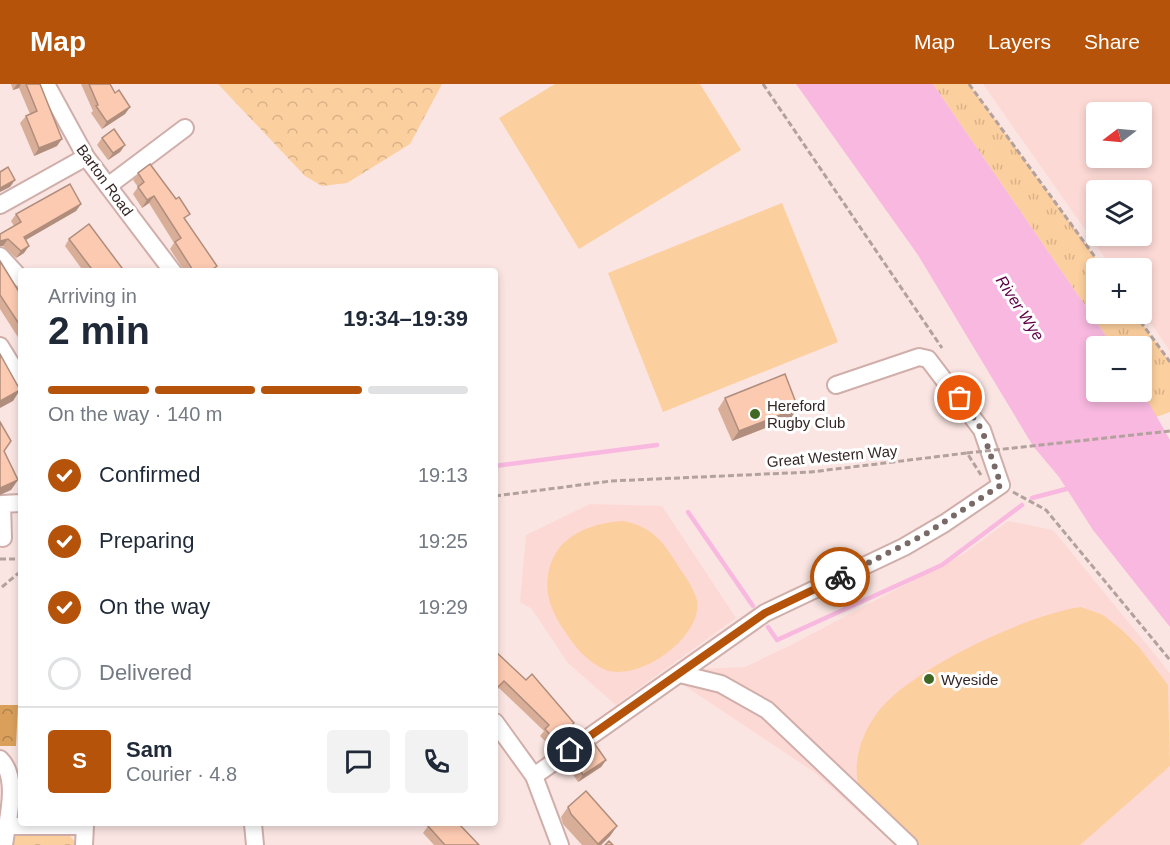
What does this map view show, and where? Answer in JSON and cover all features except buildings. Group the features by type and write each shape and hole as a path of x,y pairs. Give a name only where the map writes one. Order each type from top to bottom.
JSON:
{"street":[{"name":"Barton Road","path":"46,84 86,157 170,268"},
{"path":"108,186 185,128"},
{"path":"0,205 86,157"},
{"path":"0,256 18,276"},
{"path":"0,346 18,375"},
{"path":"534,776 765,613 904,547 945,523 1001,485 982,430 928,359 919,357 836,385"},
{"path":"3,538 2,504 18,503"},
{"path":"680,674 721,684 767,710 909,845"},
{"path":"498,727 534,776 560,845"},
{"path":"0,759 8,767 10,782 4,845"},
{"path":"6,826 85,826 84,845"},
{"path":"253,826 255,845"}],"path":[{"path":"763,84 944,352"},
{"path":"969,84 1096,258"},
{"path":"1142,324 1170,362"},
{"name":"Great Western Way","path":"498,496 611,481 811,472 1170,431"},
{"path":"1001,485 1046,510 1170,660"},
{"path":"0,559 18,559"},
{"path":"2,587 18,574"}],"shaded area":[{"path":"983,84 1170,84 1170,351 1152,324 1152,258 1105,258 1097,246 1152,246 1152,180 1086,180 1086,231"},
{"path":"590,504 662,506 736,618 616,705 568,663 532,609 520,602 526,535"},
{"name":"Wyeside","path":"1008,521 1053,530 1170,673 1170,845 895,845 814,772 682,684 697,669 745,667 791,645 965,553"}],"green space":[{"path":"218,84 442,84 410,144 347,183 322,186 305,176"},
{"path":"555,84 700,84 741,150 579,249 499,118"},
{"path":"933,84 969,84 1096,258 1086,258 1086,307"},
{"path":"782,203 838,342 663,412 608,273"},
{"path":"1098,324 1142,324 1151,336 1106,336"},
{"path":"1152,337 1170,362 1170,412 1156,417 1148,402 1152,402"},
{"path":"623,521 643,527 657,538 669,551 697,601 696,615 690,629 680,642 651,663 620,672 599,667 577,648 555,616 547,586 553,558 567,540 588,528"},
{"path":"1081,607 1103,615 1122,630 1139,647 1168,685 1170,766 1080,845 917,845 860,790 857,780 859,750 866,731 877,713 892,696 914,679 971,646 1031,620"},
{"path":"0,705 18,705 16,746 0,746"},
{"path":"69,834 77,845 8,845 14,836"}],"water":[{"name":"River Wye","path":"796,84 933,84 1086,307 1086,324 1098,324 1106,336 1086,336 1086,402 1148,402 1170,440 1170,627 1093,530 1059,477 1033,446 918,255"}],"waterway":[{"path":"498,466 657,445"},
{"path":"1032,498 1070,488"},
{"path":"768,627 777,640 942,565 1022,505"},
{"path":"688,512 753,606"}],"way so far":[{"path":"840,577 904,547 945,523 1001,485 982,430 960,398"}],"place":[{"name":"Hereford Rugby Club","path":"755,414"},
{"name":"Wyeside","path":"929,679"}],"route":[{"path":"570,750 765,613 840,577"}]}
